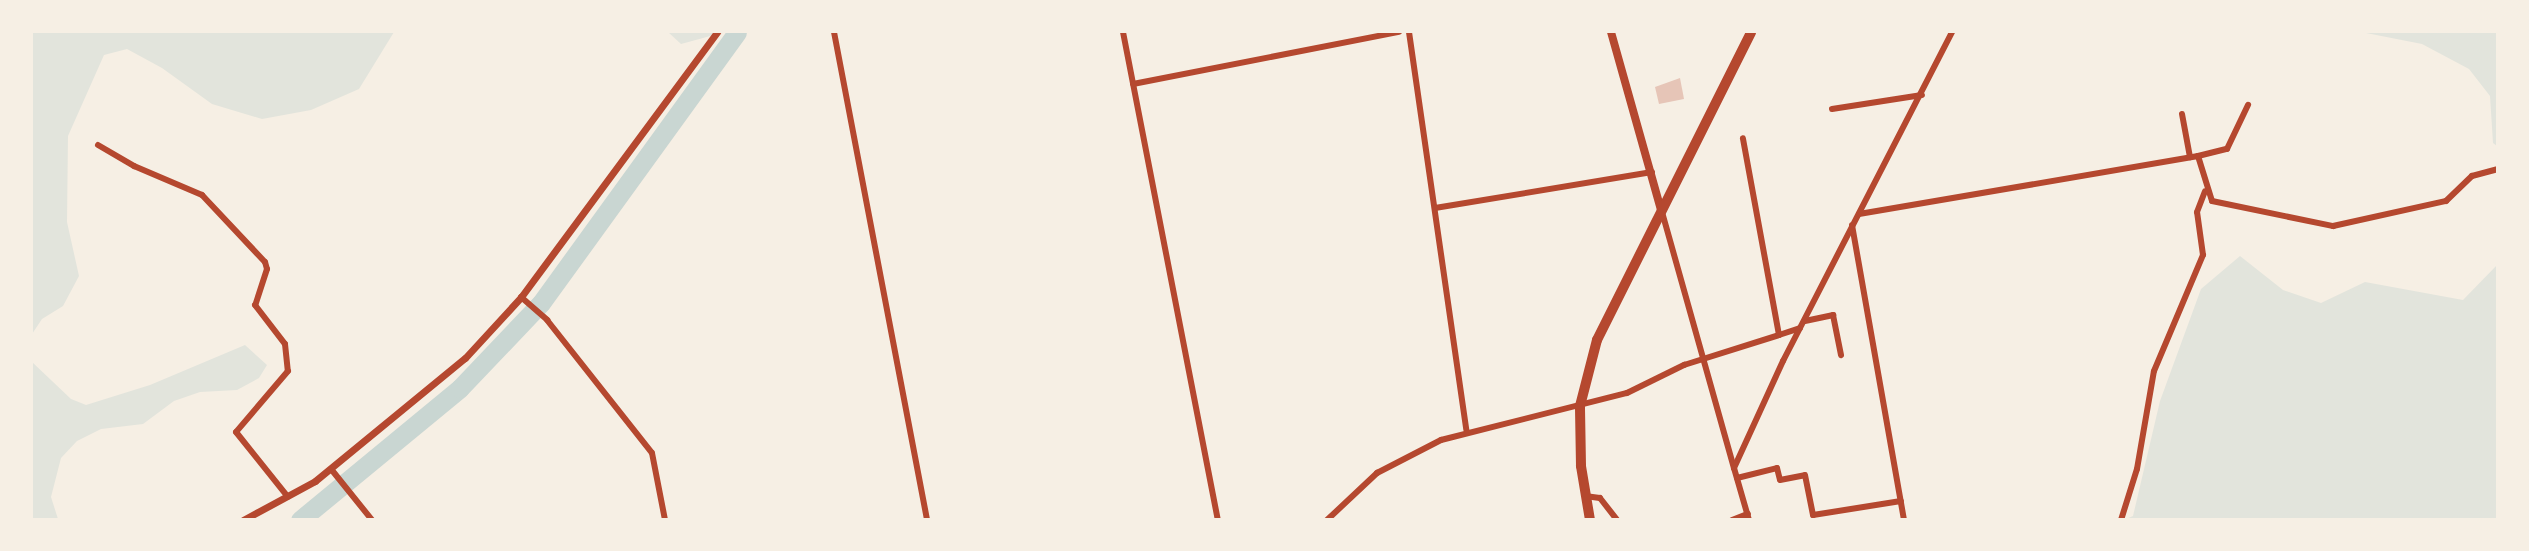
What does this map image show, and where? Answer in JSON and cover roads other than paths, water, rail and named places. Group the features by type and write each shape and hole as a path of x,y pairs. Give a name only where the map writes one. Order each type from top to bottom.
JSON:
{"highway":[{"path":"1590,520 1585,496 1580,406 1603,324 1751,32"}],"main road":[{"path":"1611,32 1661,210"}],"street":[{"path":"243,520 288,497 331,469 439,383 521,297 717,32"},
{"path":"834,32 927,520"},
{"path":"1123,32 1218,520"},
{"path":"1133,84 1399,32"},
{"path":"1409,32 1466,430"},
{"path":"1734,468 1800,328 1952,32"},
{"path":"1832,109 1922,95"},
{"path":"1859,214 2194,157 2227,149 2248,104"},
{"path":"2182,114 2205,191 2219,204 2333,226 2446,201 2472,176 2497,169"},
{"path":"1743,138 1779,335"},
{"path":"98,145 209,200 265,262 267,269 255,305 285,345 289,366 276,390 236,432 288,497"},
{"path":"1435,208 1652,172"},
{"path":"2121,520 2137,469 2154,370 2203,255 2197,212 2205,191"},
{"path":"1661,210 1701,361 1748,517 1732,520"},
{"path":"1852,225 1904,520"},
{"path":"521,297 547,320 652,453 665,520"},
{"path":"1805,321 1833,315 1841,355"},
{"path":"1327,520 1377,472 1466,430 1580,406 1627,393 1701,361 1800,328"},
{"path":"1737,478 1777,468 1780,480 1805,475 1813,515 1901,501"},
{"path":"331,469 372,520"},
{"path":"1585,496 1600,498 1617,520"}],"waterway":[{"path":"300,520 460,388 541,303 737,32"}]}
